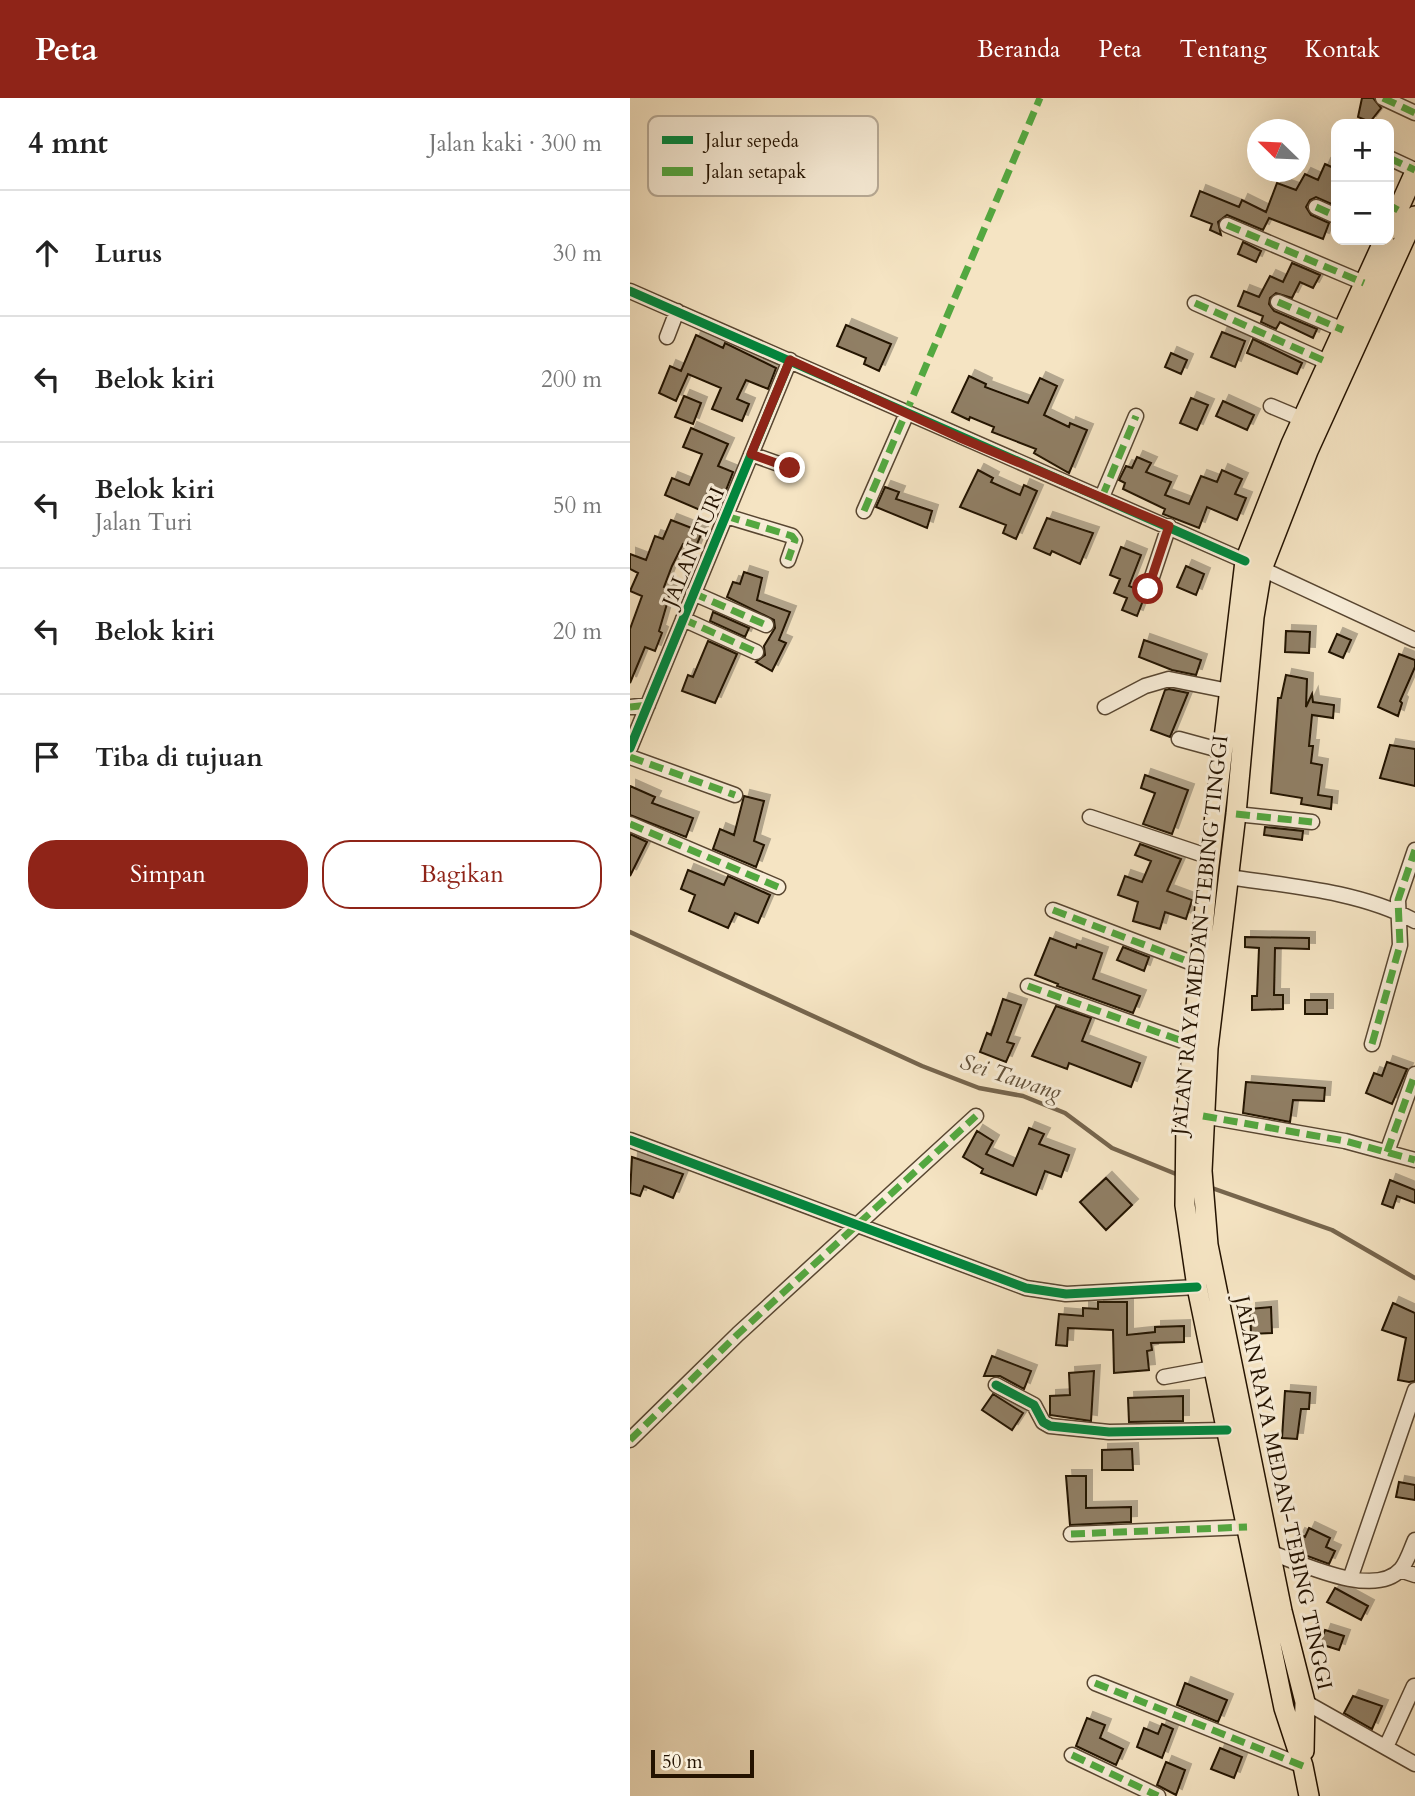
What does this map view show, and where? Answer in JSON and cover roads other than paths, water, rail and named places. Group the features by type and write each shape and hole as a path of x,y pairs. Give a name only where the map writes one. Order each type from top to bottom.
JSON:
{"highway":[{"name":"JALAN RAYA MEDAN-TEBING TINGGI","path":"1309,1796 1303,1766 1284,1708 1197,1287 1191,1044 1200,965 1236,814 1254,617 1253,565 1308,451 1415,171"},
{"name":"JALAN RAYA MEDAN-TEBING TINGGI","path":"1194,1171 1203,1116 1223,864 1223,751 1229,691 1253,565 1302,419 1382,245"},
{"name":"JALAN RAYA MEDAN-TEBING TINGGI","path":"1194,1205 1208,1245 1305,1702 1303,1766"}],"street":[{"path":"1382,98 1415,113"},
{"path":"1394,160 1415,171"},
{"path":"1316,207 1331,214"},
{"path":"1227,225 1364,283"},
{"path":"630,291 1169,526 1415,640"},
{"path":"1195,303 1327,362"},
{"path":"1278,303 1343,330"},
{"path":"667,337 677,311"},
{"name":"JALAN TURI","path":"630,748 790,360"},
{"path":"1271,407 1302,419"},
{"path":"864,511 907,413"},
{"path":"1102,497 1136,416"},
{"path":"751,454 790,468"},
{"path":"726,516 792,536 795,540 788,560"},
{"path":"1148,589 1169,526"},
{"path":"693,593 766,625"},
{"path":"683,619 756,652"},
{"path":"1105,707 1145,686 1169,680 1229,691"},
{"path":"630,707 648,705"},
{"path":"1179,739 1223,751"},
{"path":"630,757 735,795"},
{"path":"1236,814 1312,822"},
{"path":"1090,817 1223,864 1397,911 1415,921"},
{"path":"630,824 778,887"},
{"path":"1372,1044 1400,945 1397,911 1414,854"},
{"path":"1053,910 1200,965"},
{"path":"1028,986 1191,1044"},
{"path":"1387,1152 1415,1074"},
{"path":"630,1440 738,1334 976,1116"},
{"path":"1203,1116 1387,1152 1415,1160"},
{"path":"630,1140 1045,1293 1197,1287"},
{"path":"1164,1377 1213,1368"},
{"path":"996,1385 1034,1405 1043,1422 1050,1426 1096,1432 1227,1430"},
{"path":"1350,1579 1415,1390"},
{"path":"1071,1534 1247,1527"},
{"path":"1272,1553 1350,1579 1375,1584 1400,1570 1415,1540"},
{"path":"1400,1570 1415,1575"},
{"path":"1095,1683 1303,1766"},
{"path":"1387,1747 1415,1686"},
{"path":"1305,1702 1415,1764"},
{"path":"1072,1755 1158,1796"}],"waterway":[{"name":"Sei Tawang","path":"630,932 922,1066 979,1088 1023,1096 1065,1113 1112,1148 1181,1176"},
{"name":"Sei Tawang","path":"1209,1187 1332,1230 1415,1278"}]}
